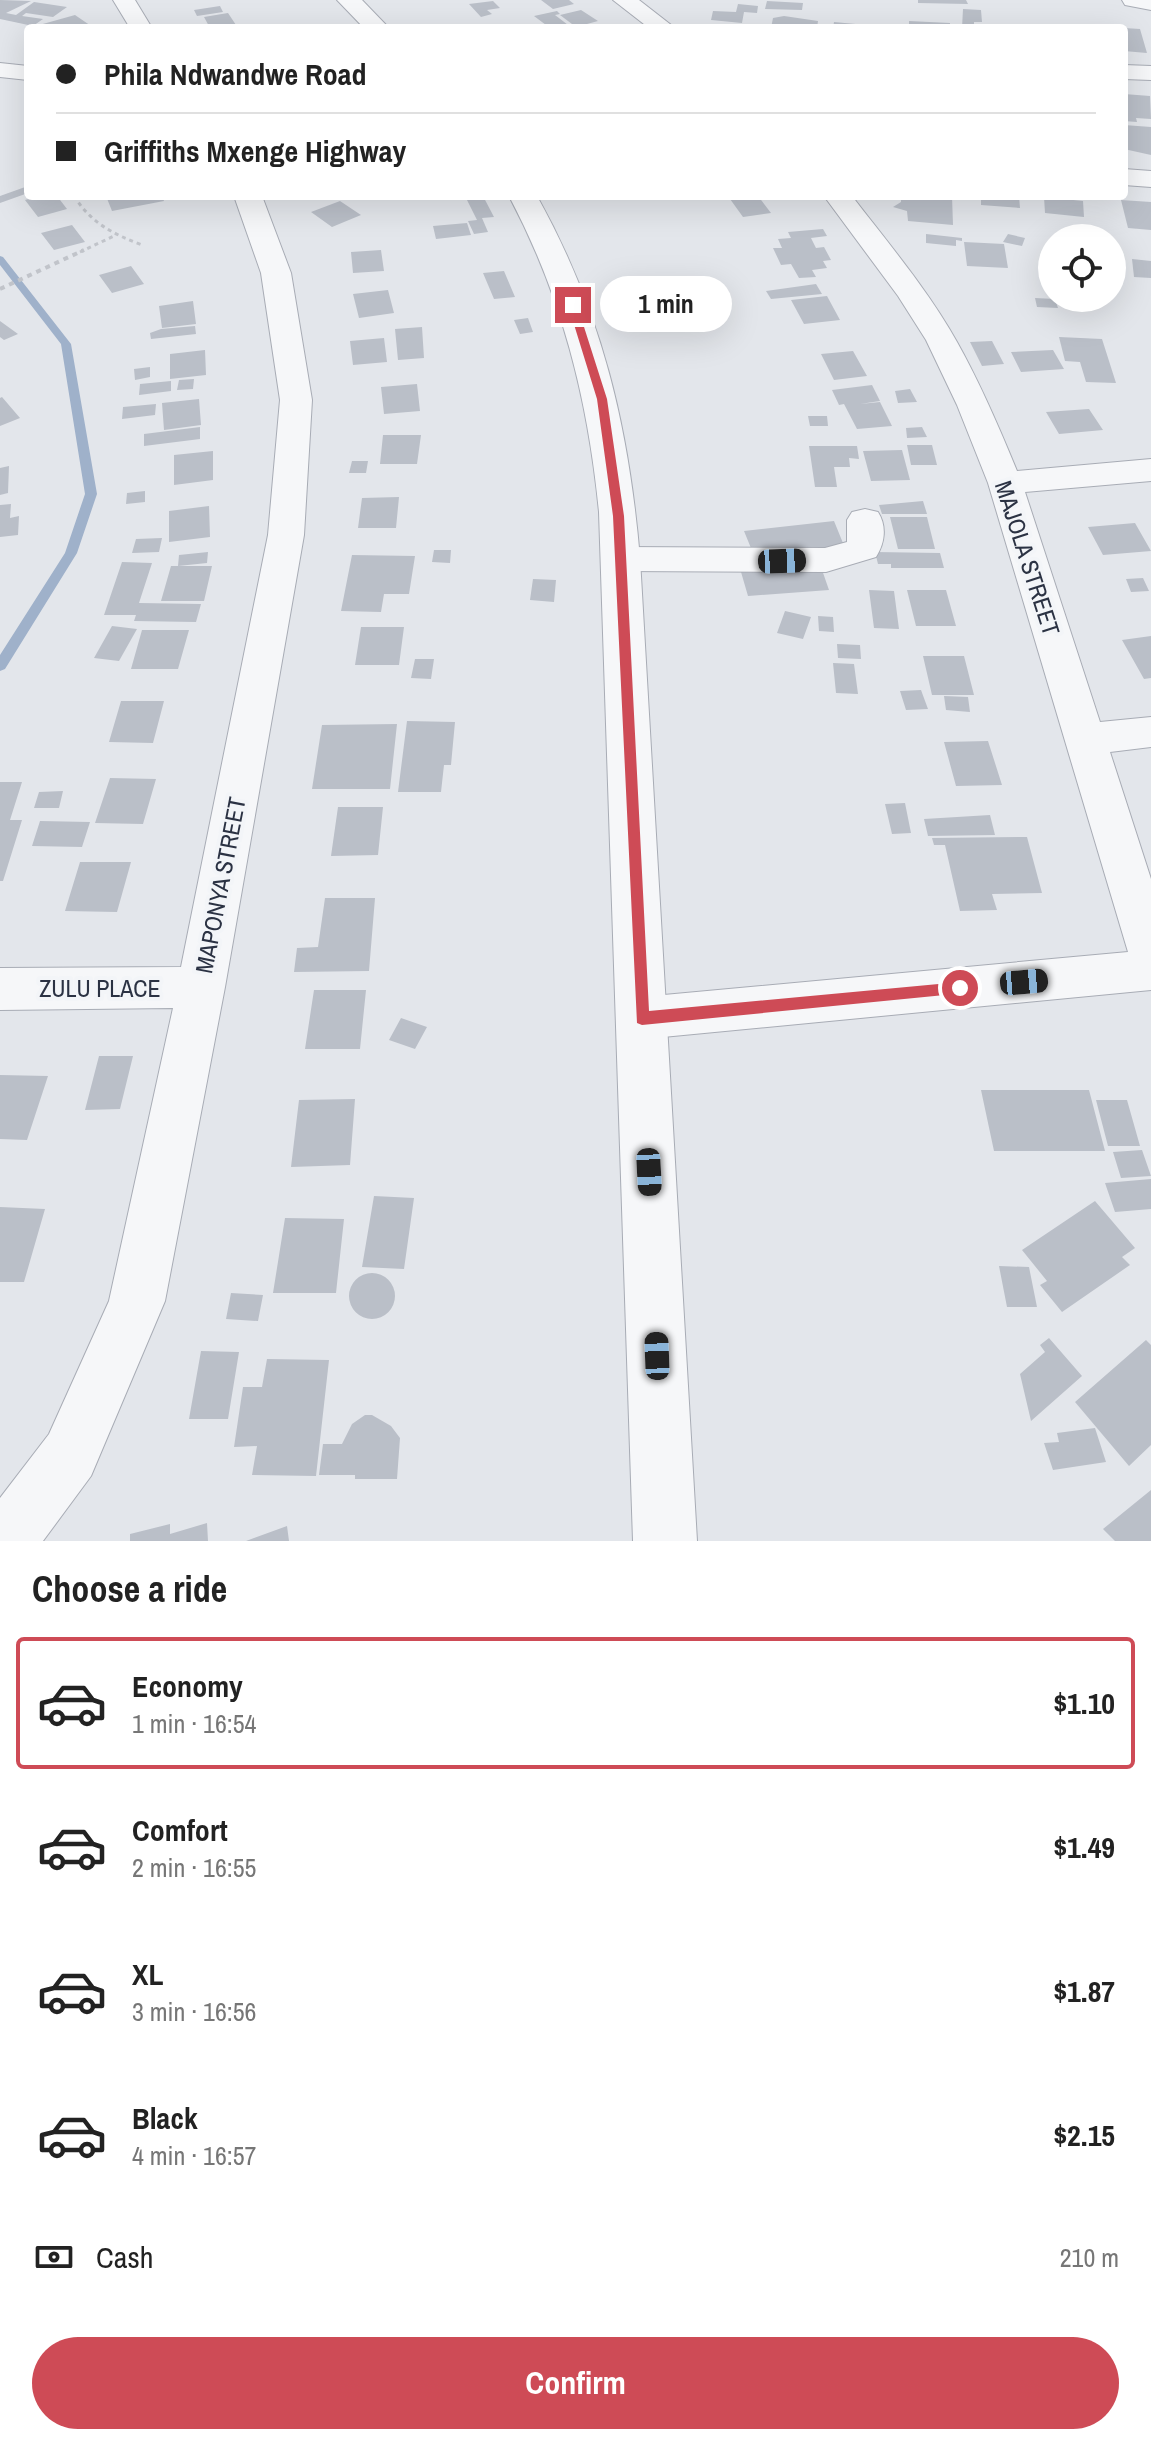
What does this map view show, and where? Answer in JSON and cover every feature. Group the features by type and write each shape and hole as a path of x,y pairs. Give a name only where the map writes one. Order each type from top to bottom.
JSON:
{"street":[{"path":"124,0 139,24"},
{"path":"349,0 373,24"},
{"path":"624,0 658,24"},
{"path":"1133,0 1151,3"},
{"path":"0,70 24,73"},
{"path":"1128,72 1151,73"},
{"path":"1128,177 1151,179"},
{"name":"MAPONYA STREET","path":"0,1540 23,1518 70,1455 137,1301 201,987 286,535 296,400 276,273 249,200"},
{"path":"525,200 548,242 573,305 602,399 614,464 621,559 665,1541"},
{"name":"MAJOLA STREET","path":"841,200 884,253 941,340 1005,483 1151,951"},
{"path":"1005,483 1151,470"},
{"path":"621,559 826,560 863,549 865,520"},
{"path":"1087,739 1151,732"},
{"path":"642,1018 1151,970"},
{"name":"ZULU PLACE","path":"0,989 201,987"}],"path":[{"path":"76,200 85,216 116,235 142,245"},
{"path":"0,289 77,256 116,235"}],"building":[{"path":"0,0 31,1 6,13 16,15 34,2 67,7 53,17 26,13 22,16 43,19 36,24 0,19"},
{"path":"541,0 569,0 574,4 553,9"},
{"path":"918,0 966,0 968,4 918,3"},
{"path":"493,1 500,8 487,10 492,14 481,17 469,4"},
{"path":"767,1 803,3 802,10 765,9"},
{"path":"738,4 758,6 757,13 744,12 742,23 711,20 713,11 736,12"},
{"path":"220,6 223,12 197,16 194,10"},
{"path":"963,9 981,10 982,22 962,24"},
{"path":"581,10 598,21 572,24 560,15"},
{"path":"557,11 560,14 555,15 567,24 545,24 534,16"},
{"path":"228,13 235,24 208,24 204,17"},
{"path":"75,15 88,24 43,24"},
{"path":"784,16 818,21 818,24 772,24 773,18"},
{"path":"909,21 950,23 950,24 909,24"},
{"path":"1128,28 1140,29 1147,53 1128,51"},
{"path":"1128,94 1150,96 1151,119 1136,118 1137,122 1128,121"},
{"path":"1128,125 1151,127 1151,155 1128,150"},
{"path":"24,187 24,194 0,203 0,196"},
{"path":"25,200 60,200 67,209 38,217"},
{"path":"108,200 164,201 112,211"},
{"path":"467,200 485,200 494,217 482,218 488,232 474,234 468,221 477,220"},
{"path":"731,200 761,200 771,213 743,217"},
{"path":"952,200 953,225 908,221 907,211 893,207 901,202"},
{"path":"981,200 1019,200 1020,208 981,205"},
{"path":"1044,200 1083,201 1084,217 1045,213"},
{"path":"1121,200 1151,202 1151,230 1128,228"},
{"path":"340,201 361,215 332,227 311,212"},
{"path":"467,223 471,235 436,239 433,226"},
{"path":"72,225 85,242 54,250 41,233"},
{"path":"823,229 827,236 811,238 816,248 824,247 831,260 823,261 827,268 812,270 816,277 799,278 791,264 781,265 773,248 782,248 778,239 791,238 788,232"},
{"path":"926,234 962,238 962,241 956,240 956,246 926,243"},
{"path":"1008,234 1025,238 1022,246 1003,242"},
{"path":"964,242 1004,244 1008,268 967,266"},
{"path":"381,250 384,271 353,273 351,252"},
{"path":"1132,259 1151,261 1151,278 1134,277"},
{"path":"131,266 144,284 112,293 99,275"},
{"path":"504,271 515,297 494,299 483,273"},
{"path":"816,284 822,294 771,299 766,291"},
{"path":"388,290 394,313 359,318 353,294"},
{"path":"827,296 840,320 804,324 791,300"},
{"path":"193,301 196,324 162,328 159,306"},
{"path":"528,318 533,332 520,334 514,320"},
{"path":"0,321 18,334 4,340 0,337"},
{"path":"195,326 196,334 151,339 150,333 161,329"},
{"path":"422,327 424,358 398,360 395,329"},
{"path":"1059,337 1102,339 1116,383 1086,382 1080,362 1065,361"},
{"path":"384,338 387,362 353,365 350,341"},
{"path":"992,341 1004,364 982,366 970,342"},
{"path":"205,350 206,375 170,379 170,354"},
{"path":"1053,350 1064,369 1021,372 1011,352"},
{"path":"853,351 867,376 834,380 821,354"},
{"path":"150,367 150,377 135,380 134,369"},
{"path":"194,379 193,389 177,390 179,380"},
{"path":"171,381 171,391 139,395 140,384"},
{"path":"417,384 420,411 384,414 381,387"},
{"path":"872,385 880,401 860,404 880,402 892,426 857,429 844,404 839,405 832,390"},
{"path":"910,389 917,402 898,403 895,391"},
{"path":"0,398 20,418 0,426"},
{"path":"199,399 201,425 164,430 162,403"},
{"path":"156,404 155,415 122,419 123,407"},
{"path":"1089,409 1103,430 1059,434 1046,412"},
{"path":"808,416 827,416 828,426 810,426"},
{"path":"200,427 200,439 144,446 144,434"},
{"path":"922,427 927,437 907,438 906,428"},
{"path":"383,435 421,435 417,464 380,464"},
{"path":"907,445 932,445 937,465 911,465"},
{"path":"809,446 857,446 859,459 849,458 850,467 834,467 837,487 815,487"},
{"path":"902,450 910,480 871,481 863,451"},
{"path":"213,451 213,480 174,485 174,455"},
{"path":"352,461 368,461 366,473 349,473"},
{"path":"9,466 8,493 0,495 0,468"},
{"path":"145,491 145,502 126,504 127,493"},
{"path":"399,497 396,528 358,528 362,498"},
{"path":"923,501 927,514 882,514 879,505"},
{"path":"11,504 10,518 19,516 18,535 0,537 0,505"},
{"path":"209,506 210,537 169,542 169,511"},
{"path":"890,517 927,517 935,549 898,549"},
{"path":"834,521 845,548 755,558 744,531"},
{"path":"1135,523 1151,551 1103,555 1088,527"},
{"path":"162,538 159,552 132,553 136,539"},
{"path":"434,550 451,550 450,563 432,562"},
{"path":"208,552 207,563 178,566 179,555"},
{"path":"875,552 940,553 944,568 891,568 891,564 878,564"},
{"path":"352,555 415,556 409,594 384,594 381,612 341,611"},
{"path":"122,562 152,563 139,603 201,604 196,622 134,621 136,615 104,615"},
{"path":"171,566 212,566 204,601 161,601"},
{"path":"821,567 829,590 748,596 741,572"},
{"path":"1143,578 1149,591 1131,592 1126,579"},
{"path":"533,579 556,580 554,602 530,600"},
{"path":"869,590 894,591 899,629 874,628"},
{"path":"907,590 946,590 956,626 916,626"},
{"path":"785,611 811,617 803,639 777,633"},
{"path":"818,616 833,617 834,632 819,631"},
{"path":"112,626 137,629 119,661 94,658"},
{"path":"361,627 404,627 399,665 355,665"},
{"path":"142,630 189,630 178,669 131,669"},
{"path":"1151,636 1151,678 1144,679 1122,640"},
{"path":"837,644 860,645 861,659 838,658"},
{"path":"923,656 964,656 974,695 932,695"},
{"path":"415,659 434,659 431,679 411,678"},
{"path":"833,663 854,664 858,694 836,693"},
{"path":"921,690 928,709 906,710 900,691"},
{"path":"944,696 968,697 970,712 946,710"},
{"path":"121,701 164,701 153,743 109,742"},
{"path":"407,721 455,722 451,765 444,765 441,792 398,792"},
{"path":"397,724 390,789 312,789 322,725"},
{"path":"988,741 1002,785 956,786 944,742"},
{"path":"110,778 156,779 143,824 95,823"},
{"path":"0,782 22,782 10,820 22,820 3,881 0,881"},
{"path":"63,791 59,808 34,808 39,792"},
{"path":"905,803 911,833 892,834 885,804"},
{"path":"338,807 383,807 378,855 331,856"},
{"path":"990,815 995,835 928,836 924,819"},
{"path":"40,821 90,822 82,847 32,846"},
{"path":"1027,837 1042,893 992,894 997,910 960,911 945,845 934,845 932,838"},
{"path":"80,862 131,862 117,912 65,911"},
{"path":"325,898 375,898 369,971 294,972 297,948 318,947"},
{"path":"314,990 366,990 360,1049 305,1049"},
{"path":"401,1018 427,1027 415,1049 389,1040"},
{"path":"99,1056 133,1056 120,1109 85,1110"},
{"path":"0,1075 48,1076 27,1140 0,1139"},
{"path":"981,1090 1089,1090 1105,1151 994,1151"},
{"path":"355,1099 350,1165 291,1167 299,1100"},
{"path":"1096,1100 1127,1100 1140,1146 1108,1146"},
{"path":"1142,1150 1151,1176 1121,1178 1113,1152"},
{"path":"1151,1179 1151,1209 1115,1212 1105,1183"},
{"path":"374,1196 414,1198 404,1269 362,1267"},
{"path":"1095,1201 1135,1248 1122,1257 1130,1265 1062,1312 1040,1285 1047,1281 1022,1250"},
{"path":"0,1207 45,1209 24,1282 0,1282"},
{"path":"285,1218 344,1219 336,1293 273,1293"},
{"path":"999,1266 1029,1267 1037,1307 1007,1307"},
{"path":"372,1273 388,1280 395,1296 388,1312 372,1319 356,1312 349,1296 356,1280"},
{"path":"231,1293 263,1295 258,1321 226,1319"},
{"path":"1049,1338 1082,1376 1031,1421 1020,1374 1045,1352 1040,1345"},
{"path":"1146,1340 1151,1345 1151,1445 1129,1466 1075,1402"},
{"path":"201,1351 239,1352 228,1419 189,1419"},
{"path":"267,1359 329,1360 316,1476 252,1475 257,1446 234,1447 243,1387 262,1387"},
{"path":"365,1415 372,1415 391,1426 400,1438 397,1479 319,1475 323,1444 342,1444 352,1424"},
{"path":"1095,1428 1106,1462 1053,1470 1044,1443 1059,1442 1057,1433"},
{"path":"1151,1490 1151,1541 1115,1541 1103,1529"},
{"path":"207,1523 208,1541 130,1541 130,1534 170,1524 170,1534"},
{"path":"287,1526 289,1541 246,1541"}],"waterway":[{"path":"0,259 66,344 91,494 71,553 0,666"}],"route":[{"path":"573,305 602,399 614,464 642,1018 960,988"}]}
